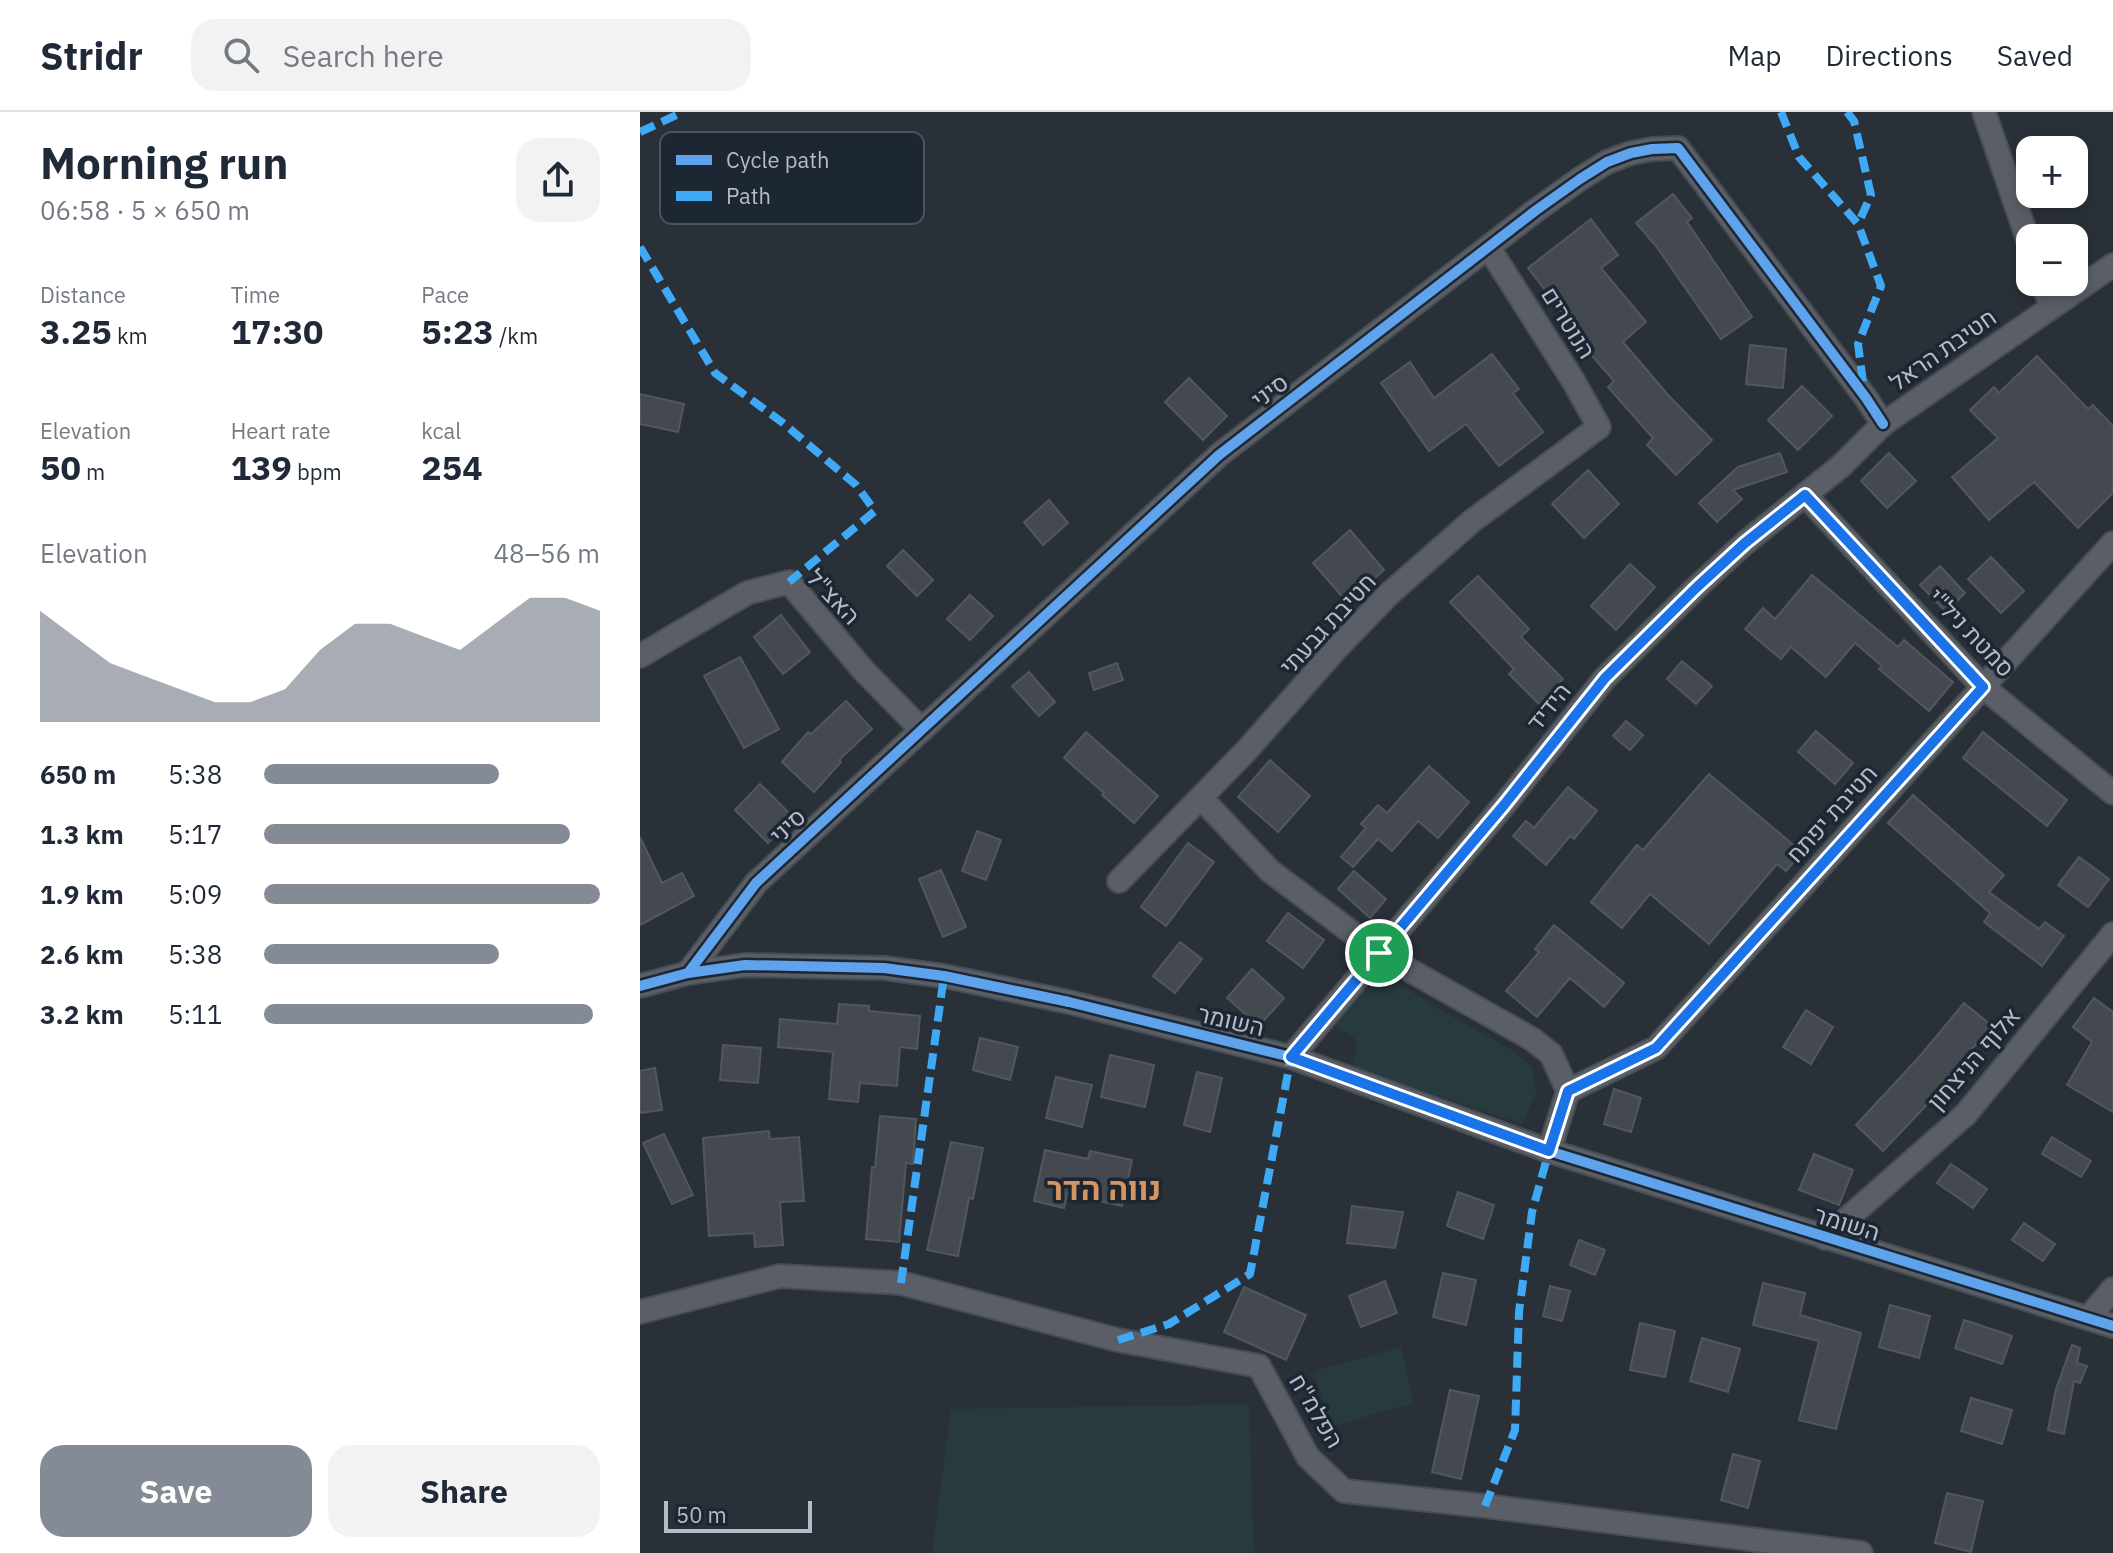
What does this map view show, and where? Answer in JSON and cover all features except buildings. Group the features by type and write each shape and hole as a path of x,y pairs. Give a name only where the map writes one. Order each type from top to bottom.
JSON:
{"street":[{"path":"1984,112 2022,224"},
{"name":"סיני","path":"688,973 756,883 1219,455 1535,211 1607,162 1652,149 1678,148 1883,424"},
{"name":"הנוטרים","path":"1489,248 1599,427"},
{"name":"חטיבת הראל","path":"1883,424 2113,265"},
{"path":"2047,296 2051,306"},
{"name":"הידיד","path":"1291,1057 1504,805 1605,678 1716,569 1841,466 1883,424"},
{"name":"חטיבת גבעתי","path":"1119,881 1201,798 1389,594 1472,521 1599,427"},
{"name":"סמטת ניל\"י","path":"1805,495 1983,687 2113,793"},
{"name":"חטיבת יפתח","path":"1568,1091 1656,1048 2113,543"},
{"name":"האצ\"ל","path":"640,656 747,593 789,582 864,671 922,730"},
{"path":"1201,798 1270,871 1379,953 1532,1039 1551,1054 1568,1091 1549,1151"},
{"name":"אלוף הניצחון","path":"1825,1238 1966,1114 2113,934"},
{"name":"השומר","path":"640,986 688,973 745,965 884,968 944,976 1069,1002 1291,1057 1549,1151 2113,1326"},
{"name":"הפלמ\"ח","path":"640,1312 780,1276 901,1283 1118,1340 1259,1366 1308,1457 1344,1491 1861,1553"},
{"path":"2089,1317 2113,1289"}],"green space":[{"path":"1385,973 1425,1001 1512,1050 1532,1067 1536,1094 1522,1124 1351,1067 1357,1048 1353,1036 1329,1023"},
{"path":"1401,1347 1414,1403 1329,1427 1314,1371"},
{"path":"1249,1404 1254,1553 932,1553 951,1409"}],"marked path":[{"path":"640,132 683,112"},
{"path":"1781,112 1799,157 1858,224 1881,286 1858,344 1864,390"},
{"path":"1847,112 1854,121 1871,195 1858,224"},
{"path":"640,247 715,373 783,423 856,485 875,511 789,582"},
{"path":"901,1283 944,976"},
{"path":"1118,1340 1169,1324 1250,1274 1291,1057"},
{"path":"1485,1506 1515,1430 1519,1312 1532,1212 1549,1151"}],"cycle path":[{"path":"688,973 756,883 1219,455 1535,211 1607,162 1631,153 1678,148 1883,424"},
{"path":"640,986 688,973 745,965 884,968 944,976 1069,1002 1291,1057 1549,1151 2113,1326"}],"district":[{"name":"נווה הדר","path":"1104,1189"}],"route":[{"path":"1805,495 1983,687 1656,1048 1568,1091 1549,1151 1291,1057 1379,953 1504,805 1605,678 1745,543 1805,495"}]}
